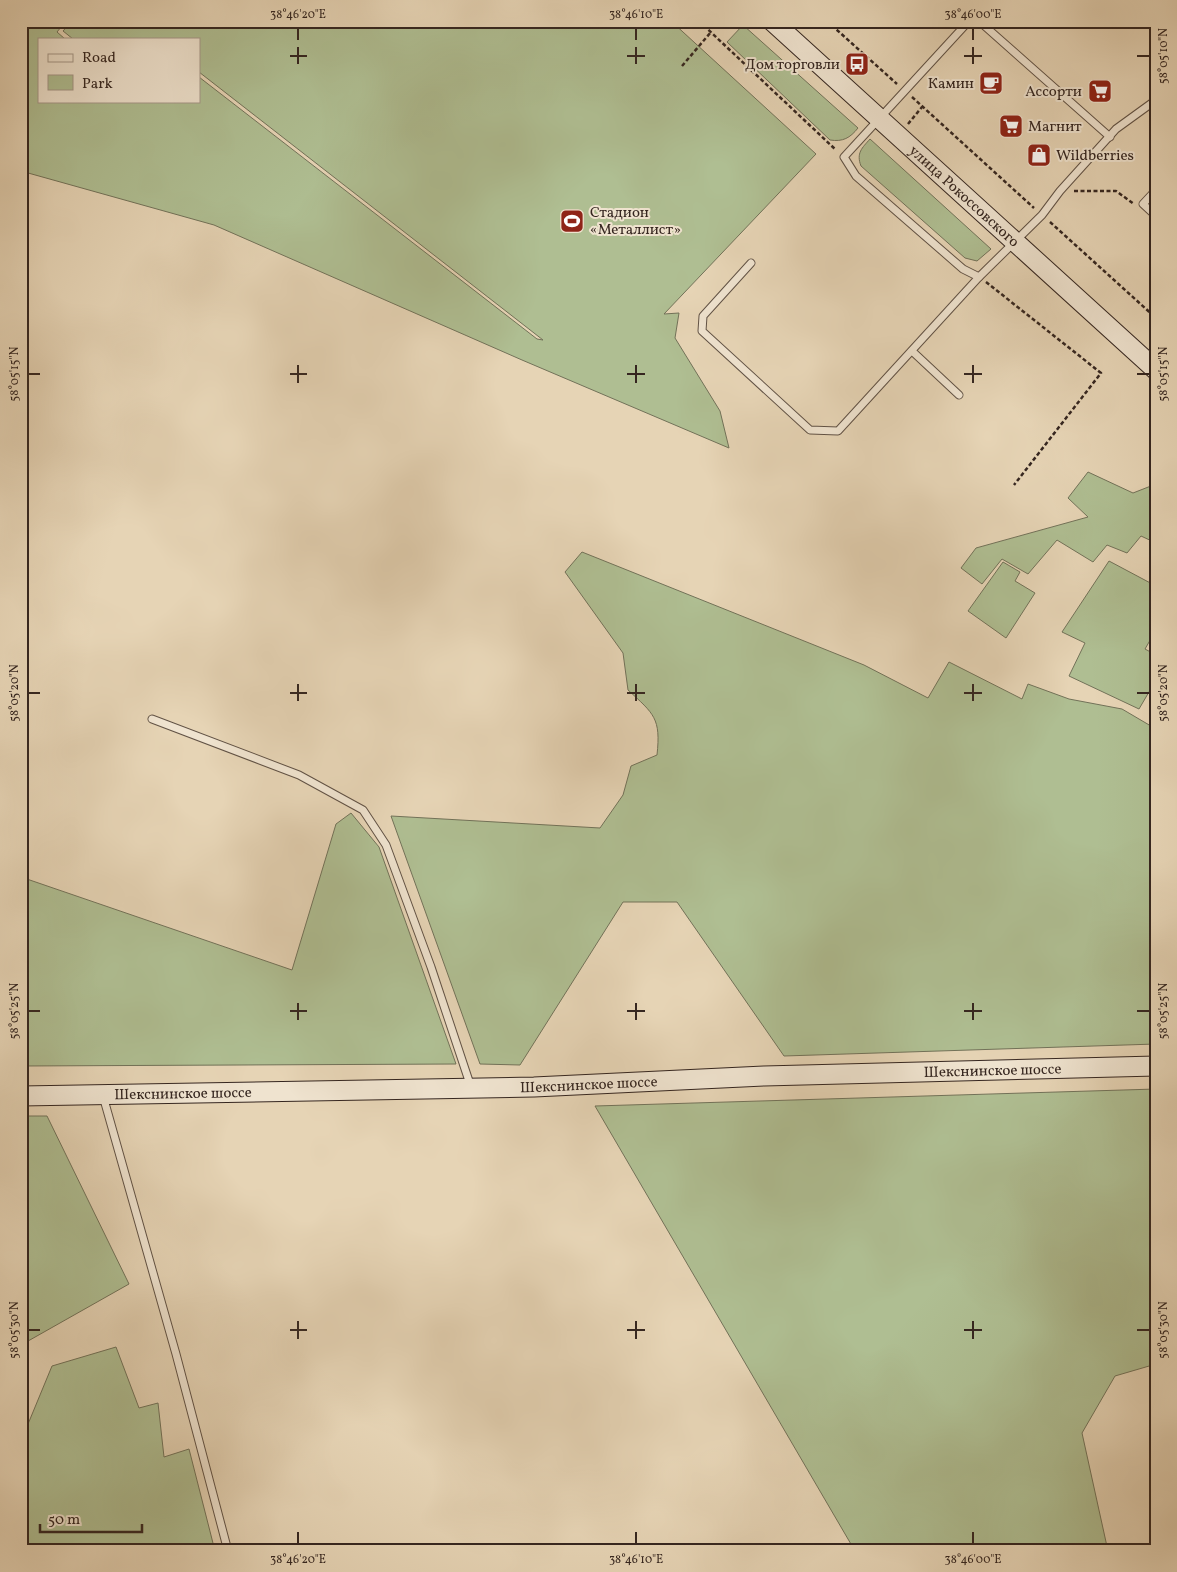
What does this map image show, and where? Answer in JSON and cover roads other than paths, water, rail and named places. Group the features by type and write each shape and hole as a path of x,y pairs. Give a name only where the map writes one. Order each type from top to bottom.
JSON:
{"main road":[{"name":"улица Рокоссовского","path":"772,21 1156,370"},
{"name":"Шекснинское шоссе","path":"21,1096 102,1093 471,1088 764,1076 1156,1066"}],"lane":[{"path":"969,21 844,157 856,176 963,269 979,277"},
{"path":"979,21 1110,137"},
{"path":"751,263 703,316 702,331 810,430 838,431 979,277 1042,215 1060,190 1110,137 1156,100"},
{"path":"1156,190 1143,204 1156,216"},
{"path":"912,351 959,395"},
{"path":"152,719 299,775 363,810 386,845 431,968 471,1088"},
{"path":"102,1093 176,1354 228,1551"}],"place":[{"name":"Дом торговли","path":"857,64"},
{"name":"Камин","path":"991,83"},
{"name":"Ассорти","path":"1100,91"},
{"name":"Магнит","path":"1011,126"},
{"name":"Wildberries","path":"1039,155"},
{"name":"Стадион «Металлист»","path":"572,221"}]}
